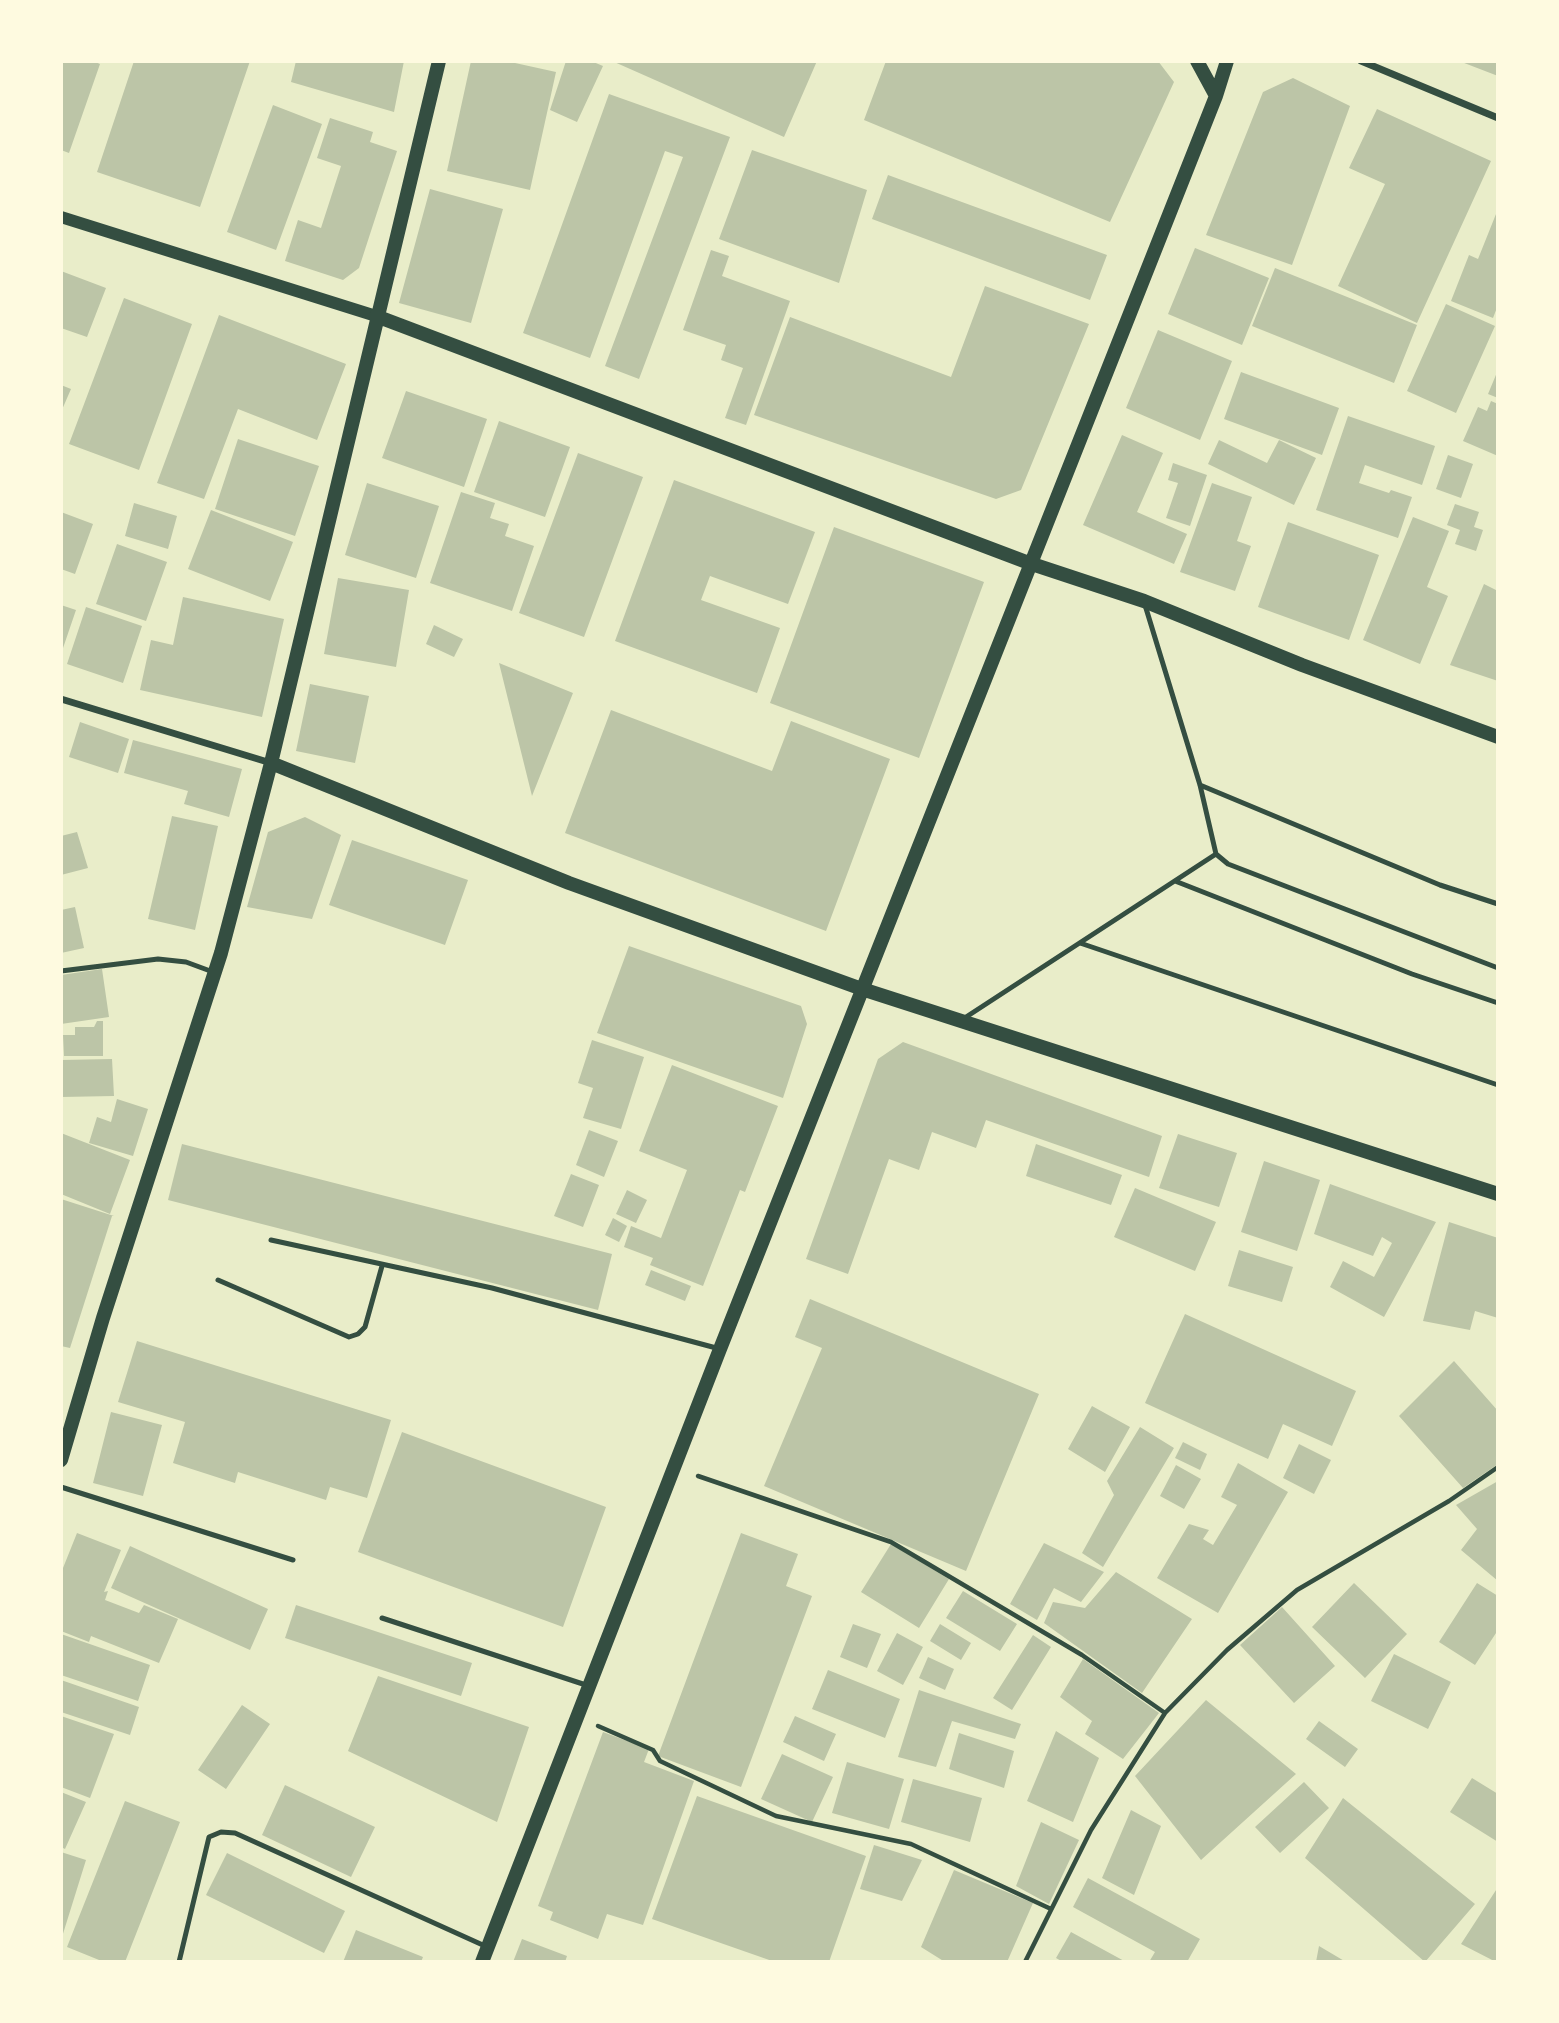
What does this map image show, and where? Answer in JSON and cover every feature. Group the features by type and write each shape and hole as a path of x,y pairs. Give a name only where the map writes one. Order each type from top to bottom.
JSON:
{"main road":[{"path":"61,1460 103,1318 214,972 271,763 439,61"},
{"path":"1197,61 1216,96"},
{"path":"482,1962 1029,563 1216,96 1227,61"},
{"path":"376,316 1029,563 1144,601 1302,665 1498,737"},
{"path":"271,763 569,883 862,989 1498,1194"}],"street":[{"path":"1361,61 1498,118"},
{"path":"61,217 376,316"},
{"path":"61,699 271,763"}],"lane":[{"path":"1144,601 1200,785 1216,854 1228,864 1498,968"},
{"path":"1200,785 1440,885 1498,904"},
{"path":"960,1020 1216,854"},
{"path":"1175,881 1412,974 1498,1003"},
{"path":"1080,943 1498,1085"},
{"path":"61,971 158,959 186,962 214,972"},
{"path":"271,1240 492,1288 720,1349"},
{"path":"218,1280 349,1336 358,1334 365,1327 382,1266"},
{"path":"61,1487 293,1560"},
{"path":"382,1618 590,1686"},
{"path":"179,1962 209,1837 221,1832 235,1833 488,1947"}],"path":[{"path":"1025,1962 1091,1830 1165,1713 1227,1650 1297,1590 1449,1501 1498,1467"},
{"path":"674,1468 891,1542 1082,1655 1165,1713"},
{"path":"578,1717 653,1750 660,1761 776,1816 911,1844 1051,1909"}],"building":[{"path":"61,61 93,61 100,64 69,153 61,150"},
{"path":"134,61 250,61 200,207 97,172"},
{"path":"296,61 404,61 394,112 291,82"},
{"path":"471,61 506,61 556,72 530,190 447,171"},
{"path":"566,61 591,61 603,66 577,122 550,110"},
{"path":"612,61 817,61 784,137"},
{"path":"886,61 1158,61 1174,82 1110,222 864,120"},
{"path":"1459,61 1498,61 1498,76"},
{"path":"1293,78 1350,106 1292,265 1206,235 1263,92"},
{"path":"609,94 730,137 639,379 605,366 683,157 665,151 590,358 523,333"},
{"path":"273,105 322,124 276,250 227,232"},
{"path":"1377,109 1491,161 1417,323 1338,286 1385,184 1349,168"},
{"path":"330,118 373,132 370,142 397,151 359,268 343,280 285,261 298,220 321,228 341,166 317,158"},
{"path":"752,150 867,190 839,283 719,239"},
{"path":"888,175 1107,255 1090,300 872,219"},
{"path":"430,189 503,209 471,323 399,303"},
{"path":"1498,209 1498,305 1493,318 1451,301 1469,255 1478,259"},
{"path":"1195,248 1269,278 1242,345 1168,314"},
{"path":"711,250 729,256 722,276 790,301 746,425 725,418 743,368 721,360 726,345 683,330"},
{"path":"1275,268 1417,325 1394,383 1252,326"},
{"path":"61,271 106,288 87,337 61,328"},
{"path":"985,286 1089,324 1021,490 996,499 754,415 790,317 951,377"},
{"path":"124,298 192,324 139,470 69,444"},
{"path":"1446,304 1495,326 1456,413 1407,391"},
{"path":"219,315 346,364 317,440 238,409 204,499 157,483"},
{"path":"1158,330 1232,361 1200,440 1126,408"},
{"path":"1498,370 1498,398 1488,394"},
{"path":"1241,372 1339,408 1322,455 1224,419"},
{"path":"61,385 71,389 61,412"},
{"path":"406,391 487,419 464,487 382,458"},
{"path":"1491,401 1498,404 1498,456 1463,441 1478,407 1487,411"},
{"path":"1348,416 1435,446 1422,485 1365,465 1359,483 1412,497 1398,538 1316,510"},
{"path":"499,421 570,447 545,517 474,492"},
{"path":"1122,435 1163,453 1137,512 1187,534 1174,564 1083,525"},
{"path":"238,439 319,466 295,536 215,509"},
{"path":"1219,440 1267,463 1279,440 1316,458 1294,505 1208,464"},
{"path":"578,453 643,477 584,637 519,613"},
{"path":"1448,455 1473,464 1461,498 1436,489"},
{"path":"1173,463 1207,475 1190,526 1166,518 1178,483 1168,480"},
{"path":"674,480 815,532 788,604 710,576 701,600 780,628 757,693 615,641"},
{"path":"367,483 439,506 416,578 345,555"},
{"path":"1212,483 1252,497 1237,541 1251,546 1235,591 1180,572"},
{"path":"461,492 495,503 490,518 509,524 505,536 534,546 512,611 430,583"},
{"path":"134,503 177,516 168,549 125,536"},
{"path":"1455,504 1479,512 1474,527 1483,530 1476,551 1455,544 1460,530 1447,525"},
{"path":"211,510 293,542 270,601 188,569"},
{"path":"61,512 93,524 75,574 61,569"},
{"path":"1413,517 1449,531 1427,587 1448,596 1420,664 1363,640"},
{"path":"1288,522 1379,555 1349,640 1258,607"},
{"path":"834,527 984,582 919,758 770,703"},
{"path":"117,544 167,562 146,621 96,604"},
{"path":"338,578 409,590 396,667 324,654"},
{"path":"1484,584 1498,591 1498,681 1450,665"},
{"path":"183,597 284,619 262,717 140,690 151,640 173,645"},
{"path":"61,605 76,610 62,651 61,651"},
{"path":"86,607 142,626 123,683 67,664"},
{"path":"434,625 463,639 454,657 426,644"},
{"path":"499,663 573,693 532,796"},
{"path":"310,684 369,696 355,763 296,751"},
{"path":"611,710 772,771 791,721 890,759 826,931 565,833"},
{"path":"80,722 129,739 118,773 69,757"},
{"path":"133,740 242,769 229,817 184,804 188,791 124,773"},
{"path":"172,816 218,826 195,930 148,919"},
{"path":"305,817 341,835 312,919 247,907 268,832"},
{"path":"77,832 88,868 61,875 61,836"},
{"path":"352,840 468,880 445,945 329,905"},
{"path":"75,907 84,948 61,953 61,910"},
{"path":"629,946 801,1006 807,1024 783,1098 597,1033"},
{"path":"102,969 109,1017 61,1024 61,975"},
{"path":"97,1021 103,1021 103,1056 64,1056 63,1035 75,1035 75,1027 94,1027"},
{"path":"592,1040 644,1057 621,1129 583,1118 593,1088 578,1083"},
{"path":"903,1042 1162,1136 1149,1177 986,1120 976,1148 932,1132 919,1170 889,1159 848,1274 806,1259 878,1059"},
{"path":"112,1059 114,1096 61,1097 61,1060"},
{"path":"672,1065 778,1106 745,1192 740,1190 703,1286 650,1265 653,1258 624,1247 631,1226 661,1238 687,1170 639,1151"},
{"path":"117,1099 148,1109 133,1156 89,1143 97,1117 111,1122"},
{"path":"589,1130 618,1141 604,1177 576,1165"},
{"path":"61,1133 130,1160 110,1214 61,1194"},
{"path":"1178,1134 1237,1153 1219,1207 1159,1188"},
{"path":"182,1144 612,1254 598,1310 168,1200"},
{"path":"1036,1144 1122,1175 1111,1205 1026,1176"},
{"path":"1264,1161 1320,1180 1297,1251 1241,1232"},
{"path":"571,1174 599,1185 583,1227 554,1216"},
{"path":"1330,1184 1436,1222 1384,1317 1330,1287 1343,1261 1374,1277 1392,1243 1382,1237 1373,1256 1314,1234"},
{"path":"1135,1188 1216,1222 1195,1271 1114,1237"},
{"path":"627,1190 647,1200 636,1223 616,1214"},
{"path":"61,1199 114,1216 70,1348 61,1346"},
{"path":"613,1218 627,1226 619,1242 605,1235"},
{"path":"1449,1222 1498,1238 1498,1318 1475,1311 1470,1330 1423,1321"},
{"path":"1239,1250 1293,1267 1282,1302 1228,1286"},
{"path":"651,1270 691,1286 685,1301 645,1285"},
{"path":"810,1299 1039,1394 966,1571 764,1486 822,1348 795,1337"},
{"path":"1185,1314 1356,1391 1332,1446 1283,1424 1268,1459 1145,1403"},
{"path":"137,1341 391,1420 367,1498 330,1487 326,1500 238,1472 235,1483 173,1463 185,1422 118,1402"},
{"path":"1454,1361 1498,1411 1498,1464 1463,1488 1399,1416"},
{"path":"1092,1406 1130,1427 1105,1472 1068,1449"},
{"path":"111,1412 162,1425 143,1496 93,1483"},
{"path":"1140,1427 1174,1448 1103,1567 1082,1553 1114,1495 1107,1481"},
{"path":"402,1432 606,1507 563,1627 358,1552"},
{"path":"1183,1442 1207,1454 1200,1470 1175,1458"},
{"path":"1299,1444 1331,1460 1314,1494 1283,1478"},
{"path":"1238,1463 1288,1492 1218,1613 1157,1578 1189,1524 1209,1530 1203,1539 1213,1545 1237,1505 1221,1497"},
{"path":"1176,1465 1201,1479 1184,1509 1160,1496"},
{"path":"1498,1481 1498,1581 1461,1550 1477,1529 1456,1505"},
{"path":"77,1533 121,1550 104,1592 108,1591 105,1600 139,1613 144,1605 178,1619 159,1663 91,1636 89,1642 61,1631 61,1573"},
{"path":"741,1533 798,1554 786,1586 812,1596 741,1787 658,1756"},
{"path":"1044,1543 1104,1572 1081,1602 1054,1588 1037,1620 1010,1604"},
{"path":"891,1544 949,1579 919,1628 861,1592"},
{"path":"130,1546 268,1609 250,1650 111,1588"},
{"path":"1116,1572 1192,1619 1142,1693 1044,1623 1053,1602 1085,1608"},
{"path":"1354,1583 1407,1634 1365,1678 1312,1627"},
{"path":"1477,1583 1498,1596 1498,1630 1475,1665 1439,1642"},
{"path":"963,1591 1017,1624 1000,1651 946,1618"},
{"path":"296,1605 472,1663 461,1696 285,1638"},
{"path":"1282,1607 1335,1666 1294,1703 1240,1645"},
{"path":"853,1624 881,1634 867,1668 840,1657"},
{"path":"940,1624 971,1643 961,1660 930,1641"},
{"path":"897,1633 923,1647 903,1685 877,1671"},
{"path":"61,1634 150,1665 138,1701 61,1675"},
{"path":"1033,1635 1051,1647 1012,1710 993,1698"},
{"path":"1394,1654 1451,1682 1428,1729 1371,1701"},
{"path":"928,1657 954,1669 945,1690 919,1678"},
{"path":"1083,1659 1159,1713 1123,1759 1085,1734 1092,1721 1060,1697"},
{"path":"828,1670 900,1699 885,1738 812,1709"},
{"path":"378,1676 529,1727 497,1822 348,1751"},
{"path":"61,1680 139,1707 130,1735 61,1712"},
{"path":"919,1690 1021,1724 1015,1739 952,1721 936,1767 898,1757"},
{"path":"1206,1700 1296,1774 1201,1860 1135,1776"},
{"path":"242,1705 270,1724 226,1789 198,1770"},
{"path":"61,1716 114,1734 90,1798 61,1787"},
{"path":"795,1716 836,1734 824,1761 783,1742"},
{"path":"1319,1721 1358,1749 1345,1767 1306,1739"},
{"path":"1056,1731 1099,1758 1073,1822 1027,1801"},
{"path":"603,1732 649,1749 644,1762 694,1781 643,1925 607,1914 598,1939 550,1920 553,1912 538,1906"},
{"path":"959,1733 1014,1751 1004,1788 949,1769"},
{"path":"782,1754 833,1777 812,1822 761,1799"},
{"path":"847,1762 904,1779 889,1829 832,1813"},
{"path":"1472,1778 1498,1794 1498,1842 1450,1812"},
{"path":"913,1779 982,1798 970,1842 901,1822"},
{"path":"1304,1782 1329,1808 1280,1853 1255,1827"},
{"path":"285,1785 375,1827 351,1877 262,1835"},
{"path":"61,1792 86,1802 65,1849 61,1847"},
{"path":"697,1796 866,1856 829,1962 775,1962 652,1919"},
{"path":"1343,1798 1475,1904 1425,1962 1305,1858"},
{"path":"125,1801 180,1822 125,1962 104,1962 67,1947"},
{"path":"1131,1810 1161,1826 1134,1895 1102,1878"},
{"path":"1041,1822 1079,1840 1049,1904 1016,1886"},
{"path":"874,1845 922,1860 902,1901 860,1889"},
{"path":"61,1852 86,1860 62,1937 61,1937"},
{"path":"227,1853 345,1911 324,1953 206,1895"},
{"path":"954,1870 1033,1903 1007,1962 945,1962 921,1947"},
{"path":"1088,1878 1200,1939 1187,1962 1149,1962 1155,1952 1073,1907"},
{"path":"1498,1887 1498,1962 1496,1962 1461,1944"},
{"path":"356,1930 423,1957 421,1962 343,1962"},
{"path":"1071,1932 1126,1962 1063,1962 1056,1958"},
{"path":"522,1939 567,1956 565,1962 513,1962"},
{"path":"1319,1946 1346,1962 1316,1962"}]}
